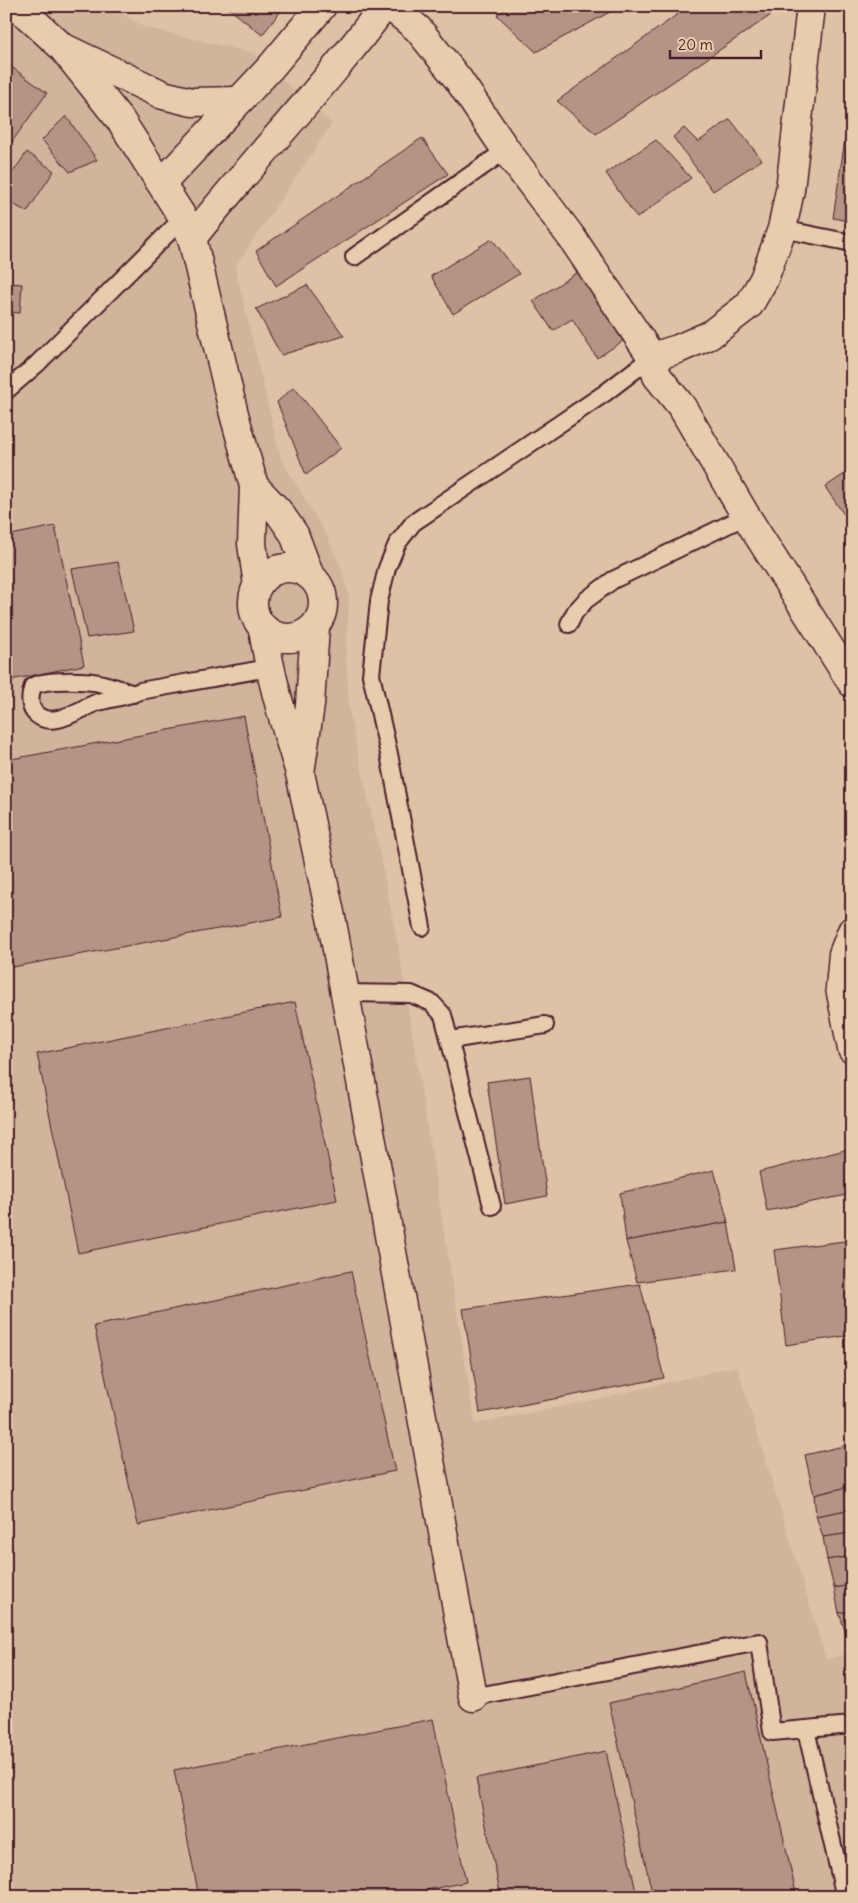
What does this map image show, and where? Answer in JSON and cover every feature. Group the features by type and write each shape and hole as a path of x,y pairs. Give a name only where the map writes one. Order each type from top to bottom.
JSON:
{"street":[{"path":"17,6 62,48 121,121 162,183 188,228 234,414 254,486 252,544 258,585"},
{"path":"162,183 270,68 322,6"},
{"path":"188,228 224,197 308,103 384,6"},
{"path":"390,6 418,30 458,79 506,150 572,238 652,357 657,376 682,407 746,516 852,684"},
{"path":"652,357 710,336 749,305 764,279 782,229 790,190 811,6"},
{"path":"62,48 163,95 192,102 238,101"},
{"path":"254,486 278,511 294,534 309,574"},
{"path":"298,569 309,574 317,582 322,593 324,605 321,616 315,626 301,636 284,638 273,635 263,628 256,618 253,607 254,595 258,585 265,576 275,570 298,569"},
{"path":"300,774 310,705 315,626"},
{"path":"263,628 269,668 280,712 300,774 325,882 473,1697"},
{"path":"852,931 844,954 840,988 852,1049"}],"lane":[{"path":"354,258 506,150"},
{"path":"6,391 188,228"},
{"path":"782,229 852,243"},
{"path":"422,927 389,754 371,675 379,601 387,568 396,544 413,523 604,393 652,357"},
{"path":"569,624 575,612 586,600 612,580 746,516"},
{"path":"133,694 102,683 71,681 39,683 33,686 30,700 32,708 39,717 44,720 58,720 97,703 133,694 140,691 269,668"},
{"path":"345,993 411,994 432,1004 443,1015 492,1206"},
{"path":"450,1040 545,1025"},
{"path":"473,1697 759,1642 772,1732 852,1726"},
{"path":"806,1730 845,1897"}],"shaded area":[{"path":"6,6 109,6 144,27 253,53 332,124 235,267 281,459 326,534 342,570 349,598 346,659 350,716 398,945 475,1424 602,1398 737,1366 826,1659 852,1653 852,1897 6,1897"}],"building":[{"path":"226,6 285,6 262,35"},
{"path":"510,6 621,6 536,52 497,15"},
{"path":"689,6 764,6 771,15 596,134 557,101"},
{"path":"6,63 47,93 6,150"},
{"path":"66,116 97,160 70,172 42,140"},
{"path":"730,119 762,160 713,191 673,137 684,128 698,142"},
{"path":"422,138 448,174 276,286 256,251"},
{"path":"845,139 852,140 852,222 833,218"},
{"path":"656,140 691,178 637,218 606,173"},
{"path":"27,152 54,171 27,212 6,200 6,182"},
{"path":"492,239 519,274 453,314 431,276"},
{"path":"578,272 623,341 597,358 572,319 553,331 533,301"},
{"path":"6,283 22,284 20,313 6,312"},
{"path":"307,285 344,336 281,355 256,309"},
{"path":"294,387 341,448 306,475 277,402"},
{"path":"852,469 852,526 825,487"},
{"path":"55,526 84,665 6,681 6,536"},
{"path":"118,562 134,631 87,638 72,569"},
{"path":"244,716 282,917 13,967 6,930 6,760"},
{"path":"295,1002 337,1200 78,1253 37,1054"},
{"path":"530,1076 547,1196 505,1204 487,1082"},
{"path":"849,1149 852,1157 852,1194 767,1211 759,1172"},
{"path":"714,1170 728,1222 626,1241 620,1193"},
{"path":"728,1222 736,1269 637,1282 626,1241"},
{"path":"852,1240 852,1335 786,1345 774,1250"},
{"path":"351,1271 395,1471 138,1525 94,1326"},
{"path":"640,1284 664,1378 480,1413 463,1309"},
{"path":"852,1444 852,1486 814,1495 805,1455"},
{"path":"852,1486 852,1509 816,1516 814,1495"},
{"path":"852,1509 852,1533 823,1537 816,1516"},
{"path":"852,1533 852,1556 827,1560 823,1537"},
{"path":"852,1556 852,1585 834,1588 827,1560"},
{"path":"852,1585 852,1611 839,1613 834,1588"},
{"path":"852,1611 852,1641 849,1642 839,1613"},
{"path":"746,1672 797,1897 653,1897 609,1703"},
{"path":"433,1719 466,1882 392,1897 199,1897 174,1770"},
{"path":"606,1751 637,1897 501,1897 476,1778"}]}
